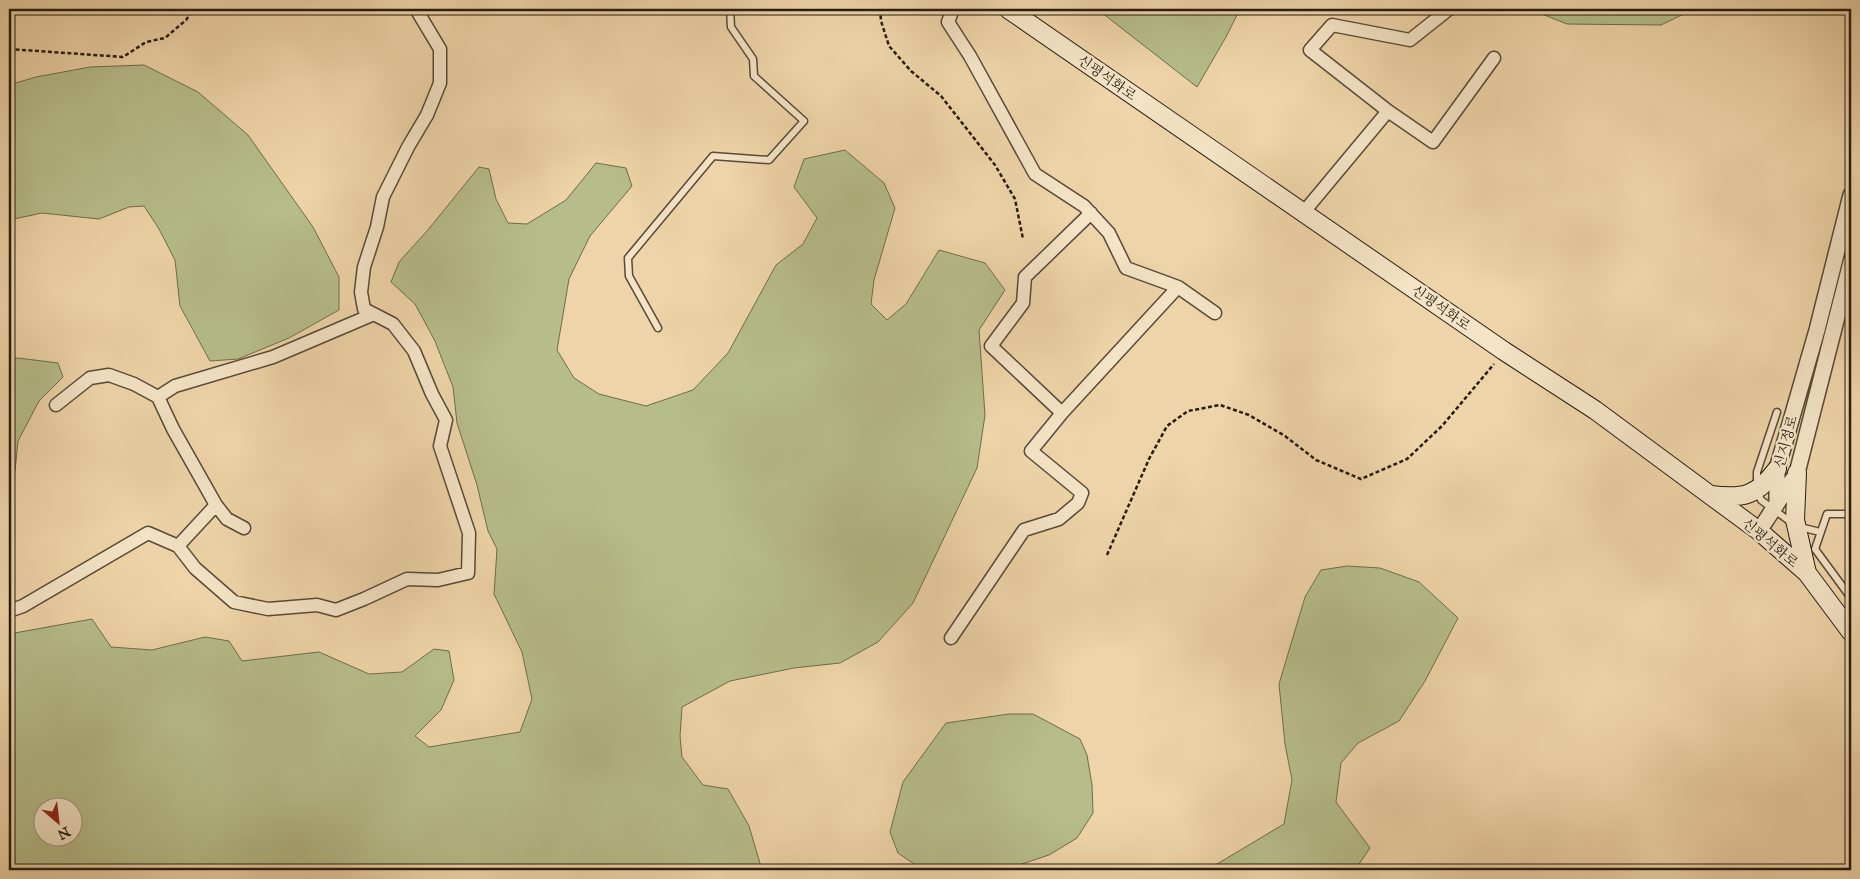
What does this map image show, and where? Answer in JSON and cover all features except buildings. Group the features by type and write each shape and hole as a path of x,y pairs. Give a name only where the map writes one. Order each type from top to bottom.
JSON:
{"main road":[{"name":"신평석화로","path":"1008,9 1504,351 1594,410 1710,495 1759,532 1807,573 1851,632"},
{"path":"1710,495 1730,497 1749,495 1767,483 1777,469"},
{"path":"1797,473 1796,526 1807,573"}],"street":[{"path":"9,611 24,606 148,533 178,546 195,568 234,602 268,609 317,605 336,610 407,579 438,580 468,573 469,533 440,446 446,420 432,394 414,351 393,324 364,309 361,292 364,267 377,227 383,197 427,114 440,83 440,49 416,9"},
{"path":"953,9 948,22 970,56 1035,174 1084,206 1091,213 1109,233 1126,268 1178,287 1215,313"},
{"path":"1449,9 1410,40 1332,25 1310,50 1433,142 1494,58"},
{"path":"1303,213 1388,110"},
{"name":"신지정로","path":"1775,506 1777,469 1817,330 1851,195"},
{"path":"1062,413 991,346 1023,303 1025,277 1091,213"},
{"name":"신지정로","path":"1775,506 1797,473 1851,262"},
{"path":"951,638 1024,530 1058,519 1078,503 1082,493 1031,451 1062,413 1178,287"},
{"path":"158,397 175,386 273,357 374,314"},
{"path":"56,406 90,378 109,375 134,384 158,397 173,430 216,505 227,520 244,528"},
{"path":"178,546 216,505"},
{"path":"1759,532 1775,506"}],"lane":[{"path":"658,328 628,276 628,258 714,156 769,160 804,120 754,76 753,59 731,27 730,9"},
{"path":"1777,412 1757,472 1756,491 1761,500 1775,506 1796,526 1820,532"},
{"path":"1851,514 1826,514 1815,549 1851,598"}],"path":[{"path":"9,49 122,57 146,42 165,38 186,20 194,9"},
{"path":"880,9 881,21 889,46 911,71 941,96 995,165 1015,199 1024,239"},
{"path":"1107,555 1149,459 1168,426 1188,412 1220,405 1249,415 1285,436 1316,460 1361,479 1407,459 1442,426 1504,351"}],"green space":[{"path":"1097,9 1240,9 1197,87"},
{"path":"1529,9 1694,9 1661,25 1567,24"},
{"path":"144,65 198,92 248,135 313,227 339,277 339,310 289,338 238,359 210,361 180,306 175,260 159,229 144,206 129,207 99,219 42,213 9,220 9,85 36,77 90,67"},
{"path":"845,150 884,183 895,208 874,280 871,304 887,320 906,304 939,250 985,263 1005,290 979,330 985,415 977,468 913,603 878,642 840,663 794,668 730,681 682,707 680,736 682,757 703,785 728,789 749,826 762,870 9,870 9,634 92,619 111,647 152,650 205,637 229,641 242,661 319,652 369,674 402,672 434,649 449,651 454,680 441,710 415,736 429,747 520,732 532,699 522,652 494,594 497,549 488,531 477,485 457,423 453,387 435,341 415,304 391,282 399,262 479,167 489,169 496,199 508,223 527,224 566,200 596,163 626,168 632,186 590,236 569,279 557,350 574,378 599,394 646,406 693,390 728,353 776,265 803,244 817,218 794,187 804,159"},
{"path":"18,358 58,363 63,377 39,401 18,441 15,471 9,476 9,360"},
{"path":"1347,566 1380,568 1419,582 1458,618 1425,681 1399,721 1358,743 1341,763 1336,802 1370,848 1355,870 1207,870 1284,824 1292,780 1285,744 1279,684 1305,597 1321,570"},
{"path":"1009,714 1033,714 1080,739 1087,755 1092,785 1093,813 1077,838 1049,855 1004,870 923,870 898,853 890,832 903,782 946,723"}]}
